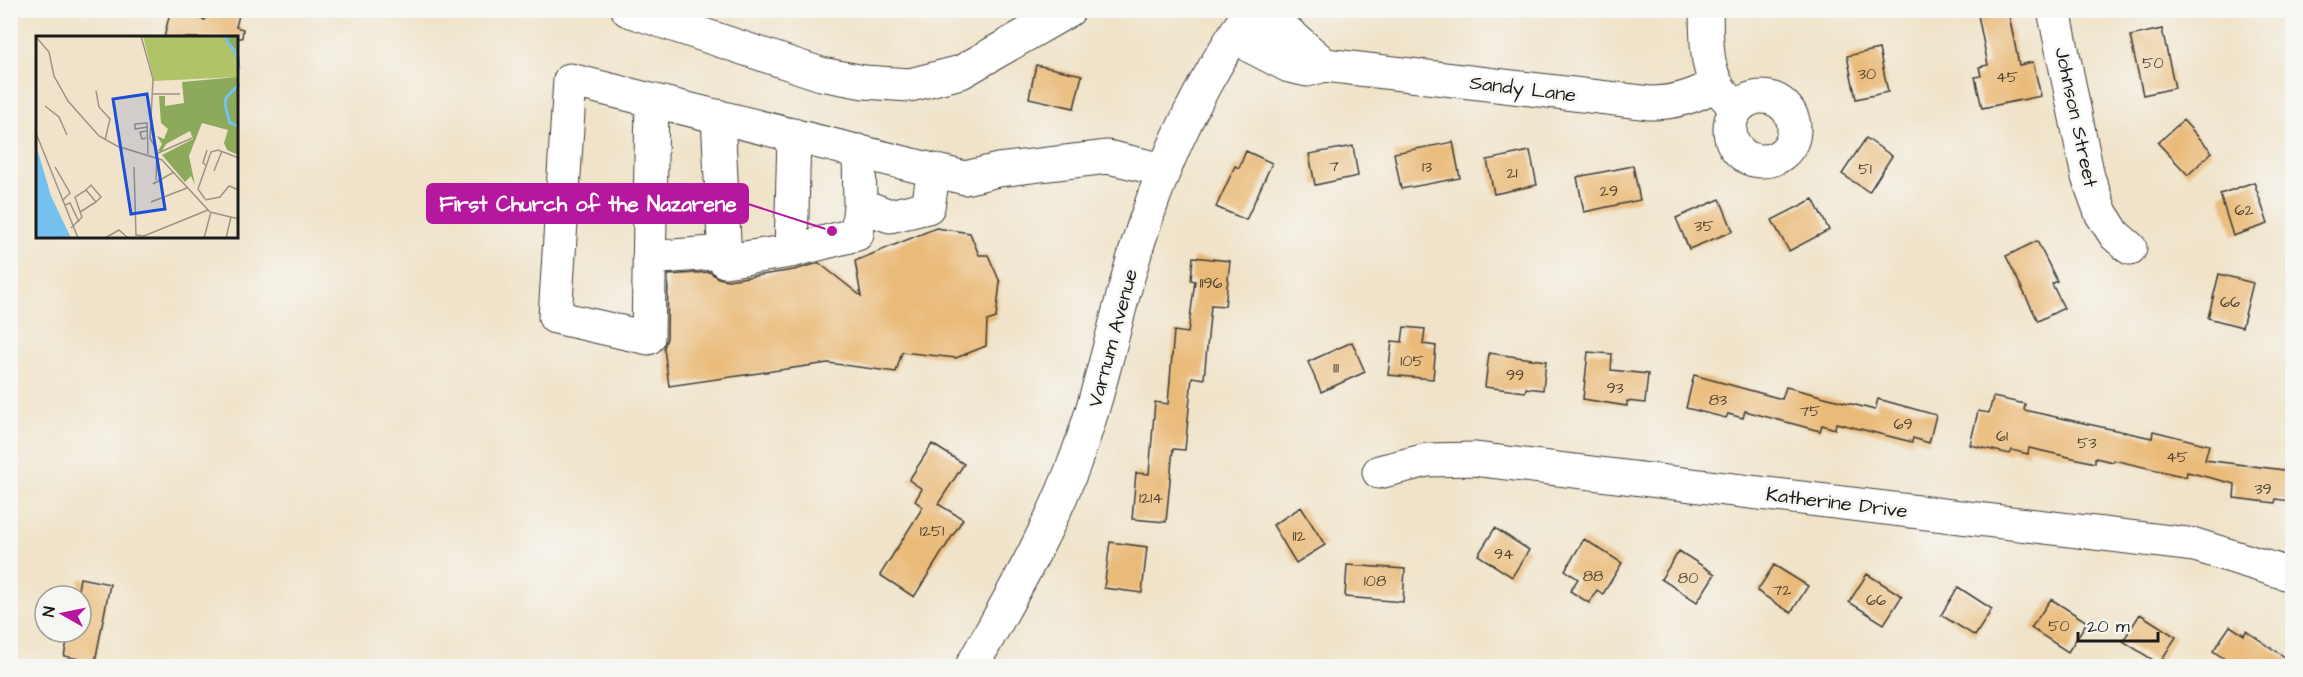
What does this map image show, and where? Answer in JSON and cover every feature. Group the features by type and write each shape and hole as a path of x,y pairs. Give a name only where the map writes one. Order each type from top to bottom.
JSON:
{"street":[{"path":"628,10 821,74 864,82 910,85 962,72 1069,10"},
{"path":"1706,10 1707,49 1716,84 1738,108"},
{"name":"Johnson Street","path":"2054,10 2088,177 2101,213 2115,235 2130,248"},
{"name":"Sandy Lane","path":"1240,14 1270,18 1325,64 1650,103 1683,100 1716,84"},
{"name":"Varnum Avenue","path":"972,666 1033,555 1077,457 1107,363 1143,227 1164,170 1240,14"},
{"path":"652,100 648,338 555,317 570,80 718,116 965,178 998,170 1108,157 1164,170"},
{"path":"718,116 725,261 791,251 856,234 860,205 859,151"},
{"path":"791,251 794,135"},
{"path":"860,205 890,216 928,207 934,170"},
{"path":"649,258 724,252"},
{"name":"Katherine Drive","path":"1379,472 1427,460 1474,459 2195,545 2292,575"}],"building":[{"path":"207,10 222,10 239,15 236,27 243,29 242,38 238,36 164,36 170,12 205,20"},
{"path":"1977,10 2008,10 2019,65 2033,62 2041,96 1982,108 1975,77 1981,76 1979,67 1988,65"},
{"path":"2162,29 2175,88 2143,95 2130,36"},
{"path":"1879,49 1888,92 1856,99 1847,56"},
{"path":"1036,65 1082,75 1074,108 1029,98"},
{"path":"2183,120 2212,152 2188,175 2158,143"},
{"path":"1866,138 1892,156 1869,192 1842,174"},
{"path":"1453,142 1460,178 1401,189 1394,153"},
{"path":"1353,146 1358,176 1315,185 1309,154"},
{"path":"1246,151 1272,163 1246,220 1216,207 1235,166 1239,168"},
{"path":"1530,151 1537,185 1494,194 1487,160"},
{"path":"1633,166 1640,200 1584,212 1577,177"},
{"path":"2254,182 2268,224 2233,236 2220,194"},
{"path":"1720,199 1733,231 1689,249 1676,218"},
{"path":"1813,199 1829,230 1789,251 1772,220"},
{"path":"936,228 970,233 979,255 988,255 1000,282 996,318 987,321 986,346 956,358 902,352 896,372 828,363 669,386 664,348 667,338 668,275 710,272 718,278 728,280 794,270 819,263 861,296 855,261"},
{"path":"2037,241 2057,281 2052,284 2064,308 2038,321 2006,256"},
{"path":"1193,257 1230,261 1225,306 1211,305 1204,379 1192,377 1185,450 1173,449 1166,522 1132,519 1136,473 1149,474 1155,402 1168,404 1174,331 1188,333 1195,281 1191,280"},
{"path":"2219,274 2253,283 2242,327 2208,318"},
{"path":"1404,327 1425,329 1423,344 1436,346 1433,379 1388,375 1392,341 1402,342"},
{"path":"1352,342 1365,372 1321,392 1308,362"},
{"path":"1588,352 1612,354 1611,370 1648,374 1645,403 1627,401 1627,406 1583,399"},
{"path":"1489,353 1546,361 1543,390 1526,388 1525,392 1485,387"},
{"path":"1694,375 1782,399 1786,387 1875,410 1878,399 1936,415 1929,443 1913,438 1912,442 1836,423 1835,429 1822,425 1820,431 1745,411 1743,418 1728,414 1726,418 1686,408"},
{"path":"1993,397 2025,404 2024,410 2152,438 2153,431 2209,445 2205,460 2292,471 2289,501 2276,499 2275,503 2234,498 2235,484 2187,472 2186,477 2114,460 2113,462 2095,458 2095,463 2029,448 2028,454 2012,450 2010,454 1970,445 1978,411 1989,413"},
{"path":"932,444 964,464 938,504 963,519 914,597 880,575 923,507 915,501 922,489 909,480"},
{"path":"1301,507 1325,545 1296,563 1273,525"},
{"path":"1495,528 1529,550 1512,577 1478,555"},
{"path":"1584,539 1622,563 1603,594 1597,590 1589,603 1570,591 1578,579 1565,570"},
{"path":"1110,542 1147,547 1142,593 1104,588"},
{"path":"1679,551 1715,574 1697,602 1661,579"},
{"path":"1347,565 1405,569 1403,602 1345,597"},
{"path":"1774,565 1808,586 1791,613 1757,591"},
{"path":"1867,574 1902,596 1884,624 1849,602"},
{"path":"80,578 110,584 95,662 64,656 66,644 93,644 93,584 79,584"},
{"path":"1958,587 1992,609 1975,636 1941,615"},
{"path":"2051,599 2087,622 2068,652 2031,628"},
{"path":"2140,614 2176,637 2159,664 2123,641"},
{"path":"2230,626 2244,635 2246,631 2292,662 2292,666 2235,666 2213,651"}],"place":[{"name":"First Church of the Nazarene","path":"832,231"}]}
